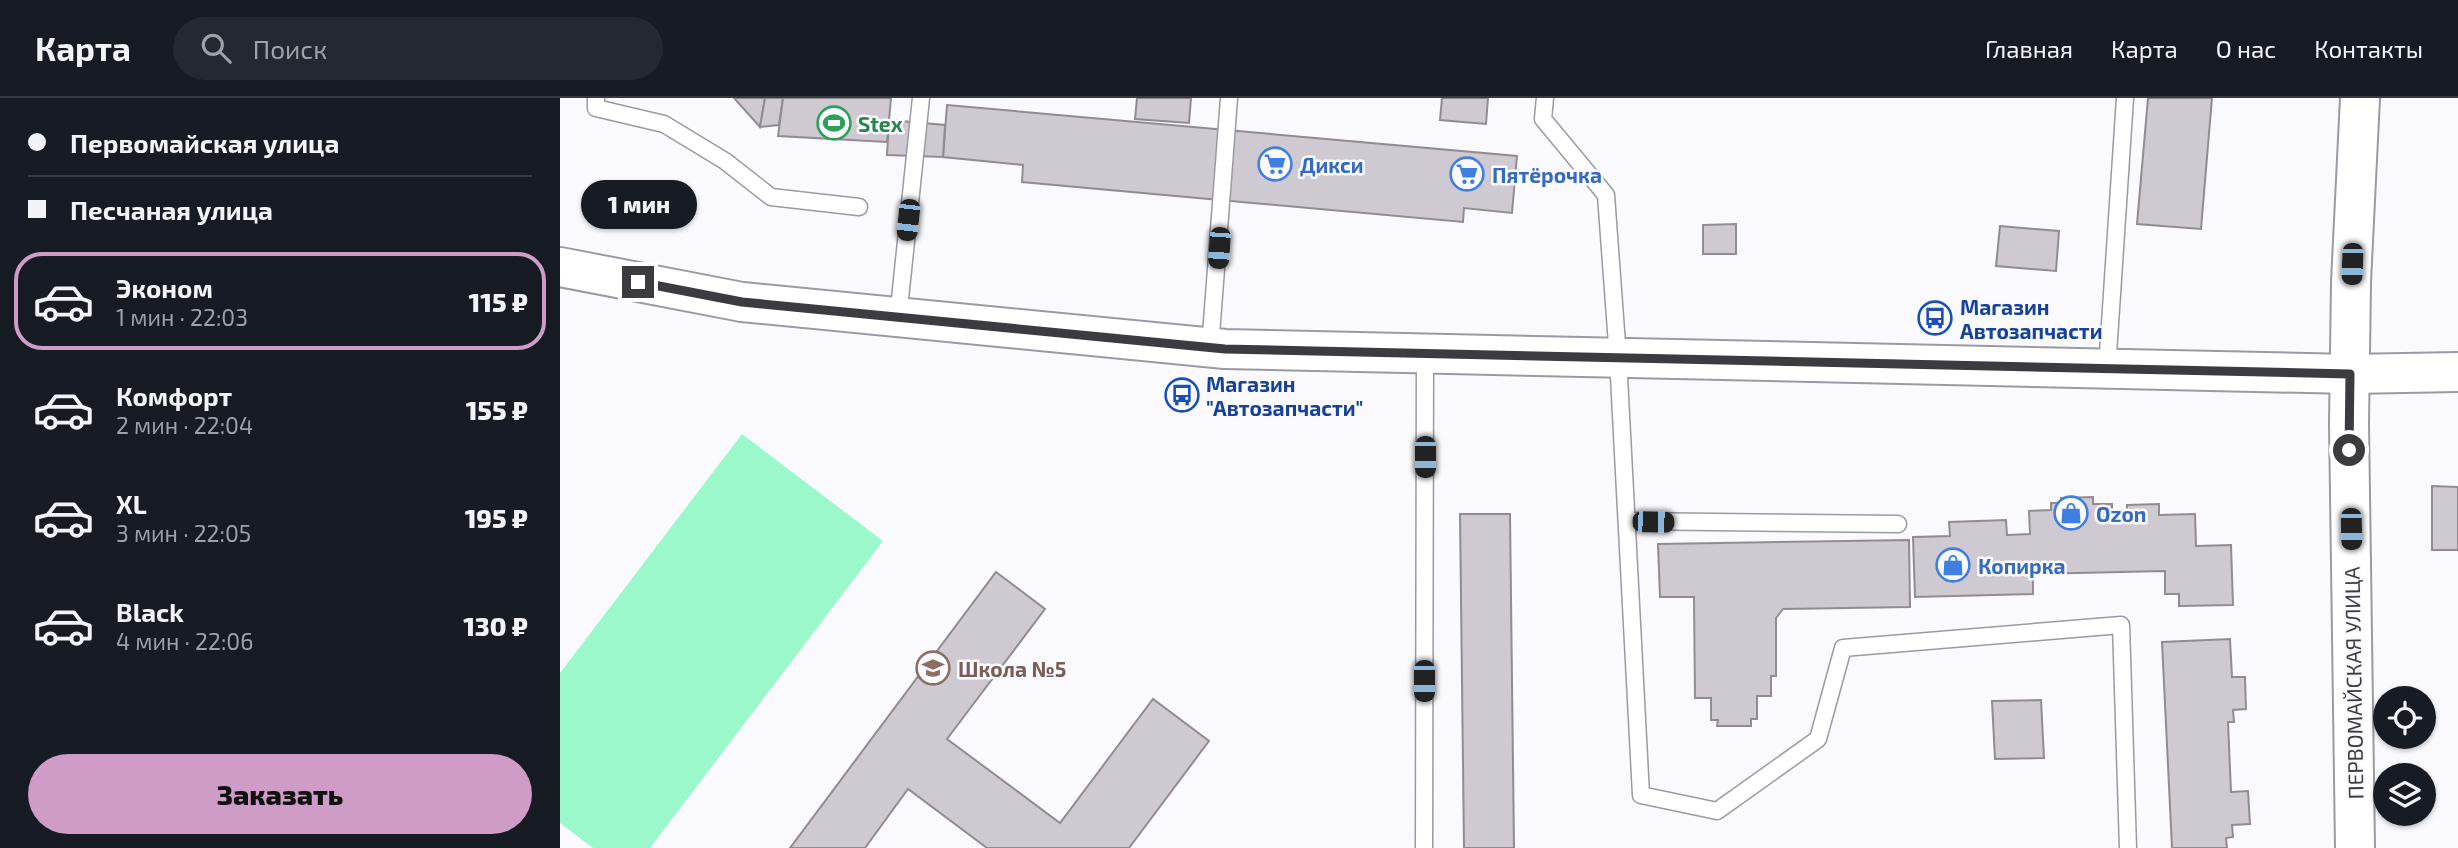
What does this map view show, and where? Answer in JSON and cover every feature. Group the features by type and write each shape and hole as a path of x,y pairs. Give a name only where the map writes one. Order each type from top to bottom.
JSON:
{"street":[{"name":"ПЕРВОМАЙСКАЯ УЛИЦА","path":"2356,848 2350,374 2351,282 2360,98"},
{"path":"560,267 742,302 1210,348 2350,374 2458,372"}],"lane":[{"path":"596,98 596,108 664,124 725,161 771,197 859,207"},
{"path":"898,317 920,98"},
{"path":"1210,348 1229,98"},
{"path":"1545,98 1543,119 1606,195 1618,358 1641,795 1717,811 1818,739 1843,648 2121,625 2128,848"},
{"path":"2107,369 2125,98"},
{"path":"1424,848 1425,353"},
{"path":"1627,521 1898,524"}],"green space":[{"path":"742,434 883,541 650,848 593,848 560,823 560,673"}],"building":[{"path":"734,98 765,98 760,127"},
{"path":"765,98 783,98 779,125 760,127"},
{"name":"Stex","path":"783,98 891,98 887,142 778,136"},
{"path":"1137,98 1191,98 1189,123 1135,119"},
{"path":"1442,98 1488,98 1486,124 1440,120"},
{"path":"2148,98 2212,98 2201,229 2137,224"},
{"path":"947,105 1517,156 1512,213 1464,208 1463,222 1022,182 1023,165 943,157"},
{"path":"889,120 945,125 943,157 887,155"},
{"path":"1736,224 1736,254 1703,254 1703,225"},
{"path":"2000,226 2059,231 2056,271 1996,266"},
{"path":"2432,486 2458,487 2458,550 2432,550"},
{"path":"2093,497 2093,504 2112,504 2112,514 2127,514 2127,505 2159,504 2159,515 2195,514 2196,546 2231,545 2233,605 2179,606 2179,594 2165,594 2165,571 2033,574 2033,594 1915,597 1913,537 1950,536 1949,522 2006,520 2007,535 2030,534 2029,511 2051,510 2051,503 2062,503 2061,498"},
{"path":"1460,514 1510,514 1514,848 1464,848"},
{"path":"1909,540 1910,607 1783,609 1776,618 1776,676 1771,676 1771,696 1757,696 1757,719 1751,719 1751,726 1717,726 1718,720 1711,720 1711,698 1695,698 1694,597 1660,597 1658,544"},
{"path":"996,572 1045,609 947,739 1060,823 1153,699 1209,741 1129,848 987,848 908,789 865,848 790,848"},
{"path":"2230,639 2232,677 2245,677 2246,709 2233,710 2234,722 2228,722 2231,792 2248,791 2250,824 2232,825 2233,837 2226,838 2227,848 2172,848 2162,642"},
{"path":"2041,700 2044,758 1995,759 1992,701"}],"place":[{"name":"Stex","path":"834,123"},
{"name":"Дикси","path":"1275,164"},
{"name":"Пятёрочка","path":"1467,174"},
{"name":"Магазин Автозапчасти","path":"1935,318"},
{"name":"Магазин \"Автозапчасти\"","path":"1182,395"},
{"name":"Ozon","path":"2071,513"},
{"name":"Копирка","path":"1953,565"},
{"name":"Школа №5","path":"933,668"}],"route":[{"path":"638,282 742,302 1225,349 2350,374 2349,450"}]}
